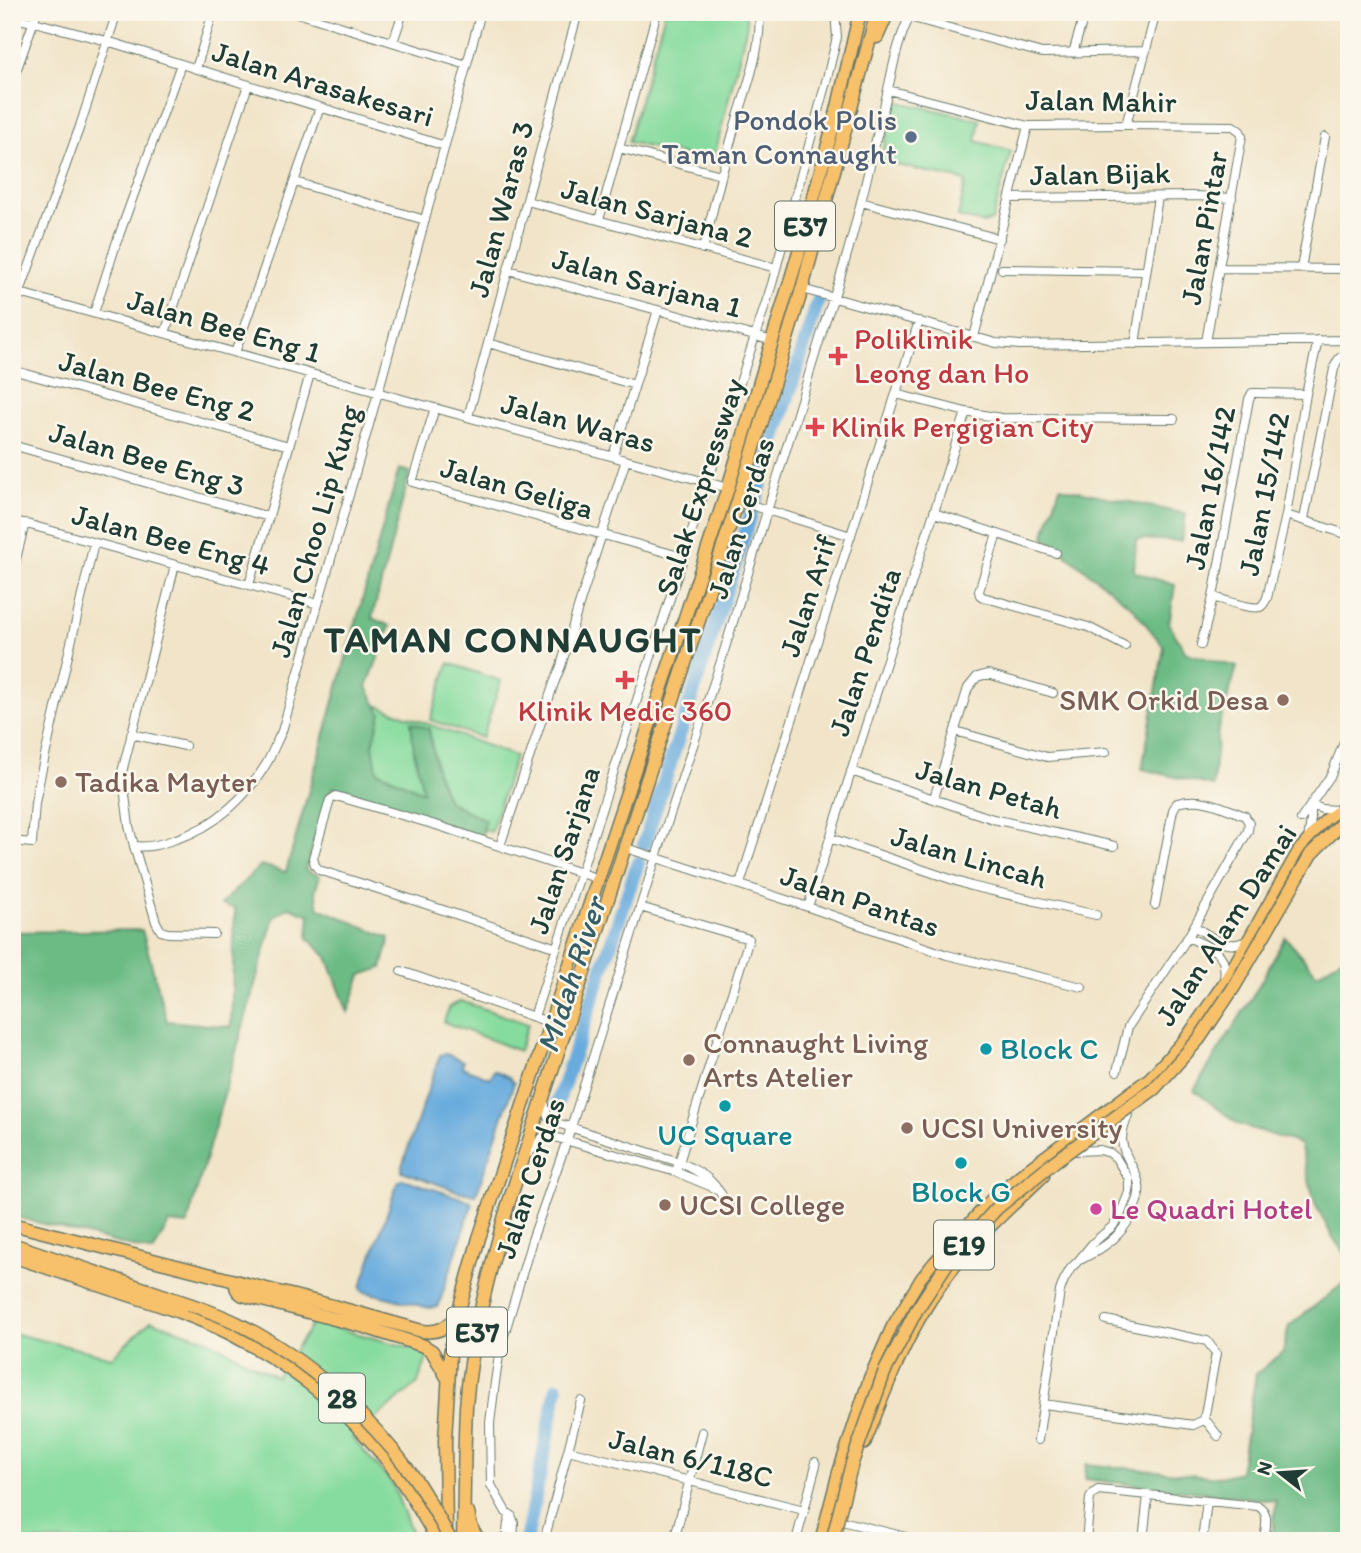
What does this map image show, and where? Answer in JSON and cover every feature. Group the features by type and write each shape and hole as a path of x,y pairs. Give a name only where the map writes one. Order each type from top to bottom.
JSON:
{"highway":[{"path":"850,12 851,49"},
{"name":"Salak Expressway","path":"446,1541 445,1440 450,1354 457,1317 479,1238 729,488 834,122 860,12"},
{"name":"Salak Expressway","path":"463,1541 466,1407 471,1364 493,1257 738,501 802,289 877,12"},
{"path":"862,68 888,12"},
{"name":"E19","path":"830,1541 850,1462 882,1372 914,1310 946,1261 995,1206 1152,1087 1197,1038 1231,986 1309,852 1346,815"},
{"path":"12,1224 422,1331 443,1329 457,1317"},
{"name":"28","path":"12,1244 189,1310 260,1350 305,1380 341,1411 387,1460 418,1505 438,1541"},
{"name":"28","path":"12,1256 237,1323 273,1343 316,1374 347,1402 396,1454 428,1499 451,1541"},
{"path":"236,1281 235,1287 243,1296 365,1327 424,1346 432,1351 448,1380"},
{"path":"464,1500 474,1532 484,1541"}],"main road":[{"name":"Jalan Alam Damai","path":"838,1541 857,1464 887,1384 913,1329 950,1273 1007,1211 1048,1173 1152,1095 1201,1043 1223,1013 1279,908 1303,870 1346,815 1349,803"},
{"name":"Jalan Alam Damai","path":"820,1541 838,1472 869,1378 892,1326 921,1278 992,1198 1149,1078 1187,1035 1224,982 1298,851 1325,820 1346,815"}],"street":[{"path":"12,83 37,12"},
{"path":"12,314 80,126 117,12"},
{"path":"196,69 213,12"},
{"path":"294,12 467,65"},
{"path":"325,22 328,12"},
{"path":"393,42 404,12"},
{"name":"Jalan Choo Lip Kung","path":"134,846 155,846 192,834 224,814 248,790 268,761 282,731 378,393 481,12"},
{"name":"Jalan Waras 3","path":"468,417 578,12"},
{"path":"599,220 657,12"},
{"path":"704,248 721,175 755,54 760,27 759,12"},
{"name":"Jalan Sarjana","path":"534,1017 776,268 837,37 835,12"},
{"path":"1073,53 1085,12"},
{"path":"1126,125 1156,12"},
{"path":"911,15 1042,53 1146,51"},
{"name":"Jalan Cerdas","path":"507,1540 511,1515 506,1512 491,1485 490,1423 500,1349 531,1240 571,1128 834,298 901,41 911,15"},
{"name":"Jalan Arasakesari","path":"12,18 107,41 445,146"},
{"path":"94,313 181,64"},
{"path":"165,333 248,85"},
{"name":"Jalan Mahir","path":"888,90 1028,126 1233,127"},
{"path":"235,353 320,107"},
{"path":"974,337 1028,126"},
{"name":"Jalan Pintar","path":"1206,342 1242,136 1240,131 1233,127"},
{"path":"1301,268 1325,137"},
{"path":"619,148 721,175"},
{"path":"295,181 425,220"},
{"path":"1135,344 1158,197"},
{"name":"Jalan Bijak","path":"1010,198 1232,198"},
{"name":"Jalan Sarjana 2","path":"527,201 776,268"},
{"path":"861,202 999,239"},
{"path":"1220,268 1349,269"},
{"path":"1002,269 1146,271"},
{"name":"Jalan Sarjana 1","path":"508,270 773,341"},
{"path":"802,289 996,343 1020,345 1349,340"},
{"name":"Jalan Bee Eng 1","path":"20,293 416,403"},
{"path":"613,456 659,310"},
{"name":"Jalan Arif","path":"740,884 919,321"},
{"name":"Jalan 15/142","path":"1213,597 1252,607 1264,604 1267,598 1286,515 1318,340"},
{"path":"488,343 635,386"},
{"path":"1304,519 1336,361 1349,354"},
{"name":"Jalan Bee Eng 2","path":"12,370 289,446"},
{"path":"249,585 310,374"},
{"name":"Jalan 16/142","path":"1201,645 1213,597 1249,399 1252,393 1307,394"},
{"path":"896,394 1001,418 1174,419"},
{"name":"Jalan Waras","path":"416,403 729,488"},
{"name":"Jalan Geliga","path":"435,408 412,482 683,558"},
{"name":"Jalan Pendita","path":"808,906 966,412"},
{"name":"Jalan Bee Eng 3","path":"12,444 268,517"},
{"path":"500,846 561,666 626,460"},
{"path":"738,501 851,536"},
{"path":"934,513 1056,553"},
{"path":"1286,515 1349,535"},
{"name":"Jalan Bee Eng 4","path":"12,520 318,604"},
{"path":"12,575 24,523"},
{"path":"997,534 979,591 983,597 1088,627 1125,646"},
{"path":"12,841 32,843 35,803 41,773 94,543"},
{"path":"174,565 122,772 129,827 156,922 161,931 214,934"},
{"path":"934,798 968,688 982,674 1053,693"},
{"path":"1301,819 1331,775 1349,730"},
{"path":"955,731 1047,757 1106,752"},
{"path":"131,734 185,746"},
{"name":"Jalan Petah","path":"851,771 993,819 1114,846"},
{"path":"556,948 319,870 313,858 330,800 336,796 439,826 599,880"},
{"path":"1117,1071 1128,1027 1188,937 1248,831 1249,823 1245,816 1205,801 1177,803 1173,810 1155,905"},
{"path":"1311,804 1346,815"},
{"path":"1308,840 1311,804"},
{"name":"Jalan Lincah","path":"830,838 971,886 1096,915"},
{"name":"Jalan Pantas","path":"626,848 808,906 947,955 1082,987"},
{"path":"640,907 748,939 676,1172"},
{"path":"1194,926 1231,946 1246,941"},
{"path":"1188,937 1221,954 1225,969 1224,982"},
{"path":"401,971 551,1023"},
{"path":"543,1099 548,1117 554,1122 698,1170 720,1190 731,1210"},
{"path":"1079,1260 1107,1245 1121,1232 1139,1197 1139,1184 1121,1138 1129,1112"},
{"path":"522,1162 536,1143 551,1136 676,1172 720,1190"},
{"path":"1038,1440 1060,1291 1064,1280 1093,1243 1108,1232 1125,1206 1129,1192 1129,1179 1110,1153 1100,1150 1077,1151"},
{"path":"1125,1206 1134,1211"},
{"path":"1117,1219 1125,1226"},
{"path":"1044,1404 1194,1425 1203,1420 1216,1353 1210,1343 1106,1321"},
{"path":"544,1541 581,1401"},
{"path":"1203,1420 1218,1436"},
{"path":"674,1541 702,1432"},
{"name":"Jalan 6/118C","path":"568,1450 804,1510"},
{"path":"796,1541 815,1462"},
{"path":"1086,1541 1090,1498 1098,1490 1258,1506 1264,1509 1266,1514 1264,1541"},
{"path":"1143,1541 1148,1495"},
{"path":"1202,1541 1207,1501"},
{"path":"827,1517 922,1541"}],"green space":[{"path":"665,12 745,12 747,25 713,162 628,142"},
{"path":"895,101 980,120 976,141 1011,151 992,221 982,223 958,217 966,181 880,161"},
{"path":"399,469 410,472 372,618 390,626 367,687 381,713 373,745 377,771 423,792 411,722 429,729 437,773 448,801 485,820 482,837 333,787 305,870 320,876 315,891 319,908 390,938 382,968 361,975 348,1012 327,957 308,938 310,915 289,907 274,917 187,1225 169,1223 153,1252 12,1216 12,932 142,930 167,1021 231,1027 235,908 220,905 261,865 286,872"},
{"path":"1060,487 1186,514 1181,541 1136,539 1134,572 1175,585 1169,624 1186,653 1237,667 1218,729 1213,786 1142,769 1164,647 1132,607 1044,537"},
{"path":"449,663 501,681 482,738 430,720"},
{"path":"355,697 515,756 491,832 339,781"},
{"path":"1285,937 1317,974 1349,953 1349,1261 1315,1204 1300,1144 1238,1124 1194,1090 1256,991"},
{"path":"461,1001 528,1024 519,1051 444,1022 449,1007"},
{"path":"1349,1279 1349,1541 1272,1541 1276,1501 1085,1479 1086,1464 1219,1477 1240,1472 1256,1374 1283,1352 1289,1326"},
{"path":"151,1321 206,1339 276,1377 314,1322 429,1353 418,1383 352,1438 392,1483 411,1531 411,1541 12,1541 12,1333 112,1357"}],"water":[{"path":"446,1054 463,1061 462,1067 490,1078 494,1070 509,1077 514,1083 476,1195 402,1171 440,1055"},
{"path":"403,1179 470,1201 472,1205 438,1307 429,1308 362,1291 361,1287 398,1182"}],"waterway":[{"path":"756,499 818,301"},
{"name":"Midah River","path":"644,844 751,514"},
{"name":"Midah River","path":"557,1104 638,863"},
{"path":"526,1541 557,1388"}],"place":[{"name":"Pondok Polis Taman Connaught","path":"911,137"},
{"name":"Poliklinik Leong dan Ho","path":"838,356"},
{"name":"Klinik Pergigian City","path":"815,427"},
{"name":"Klinik Medic 360","path":"625,680"},
{"name":"SMK Orkid Desa","path":"1283,700"},
{"name":"Tadika Mayter","path":"61,782"},
{"name":"Block C","path":"986,1049"},
{"name":"Connaught Living Arts Atelier","path":"689,1060"},
{"name":"UC Square","path":"725,1106"},
{"name":"UCSI University","path":"907,1128"},
{"name":"Block G","path":"961,1163"},
{"name":"UCSI College","path":"665,1205"},
{"name":"Le Quadri Hotel","path":"1096,1209"}],"district":[{"name":"TAMAN CONNAUGHT","path":"513,639"}]}
